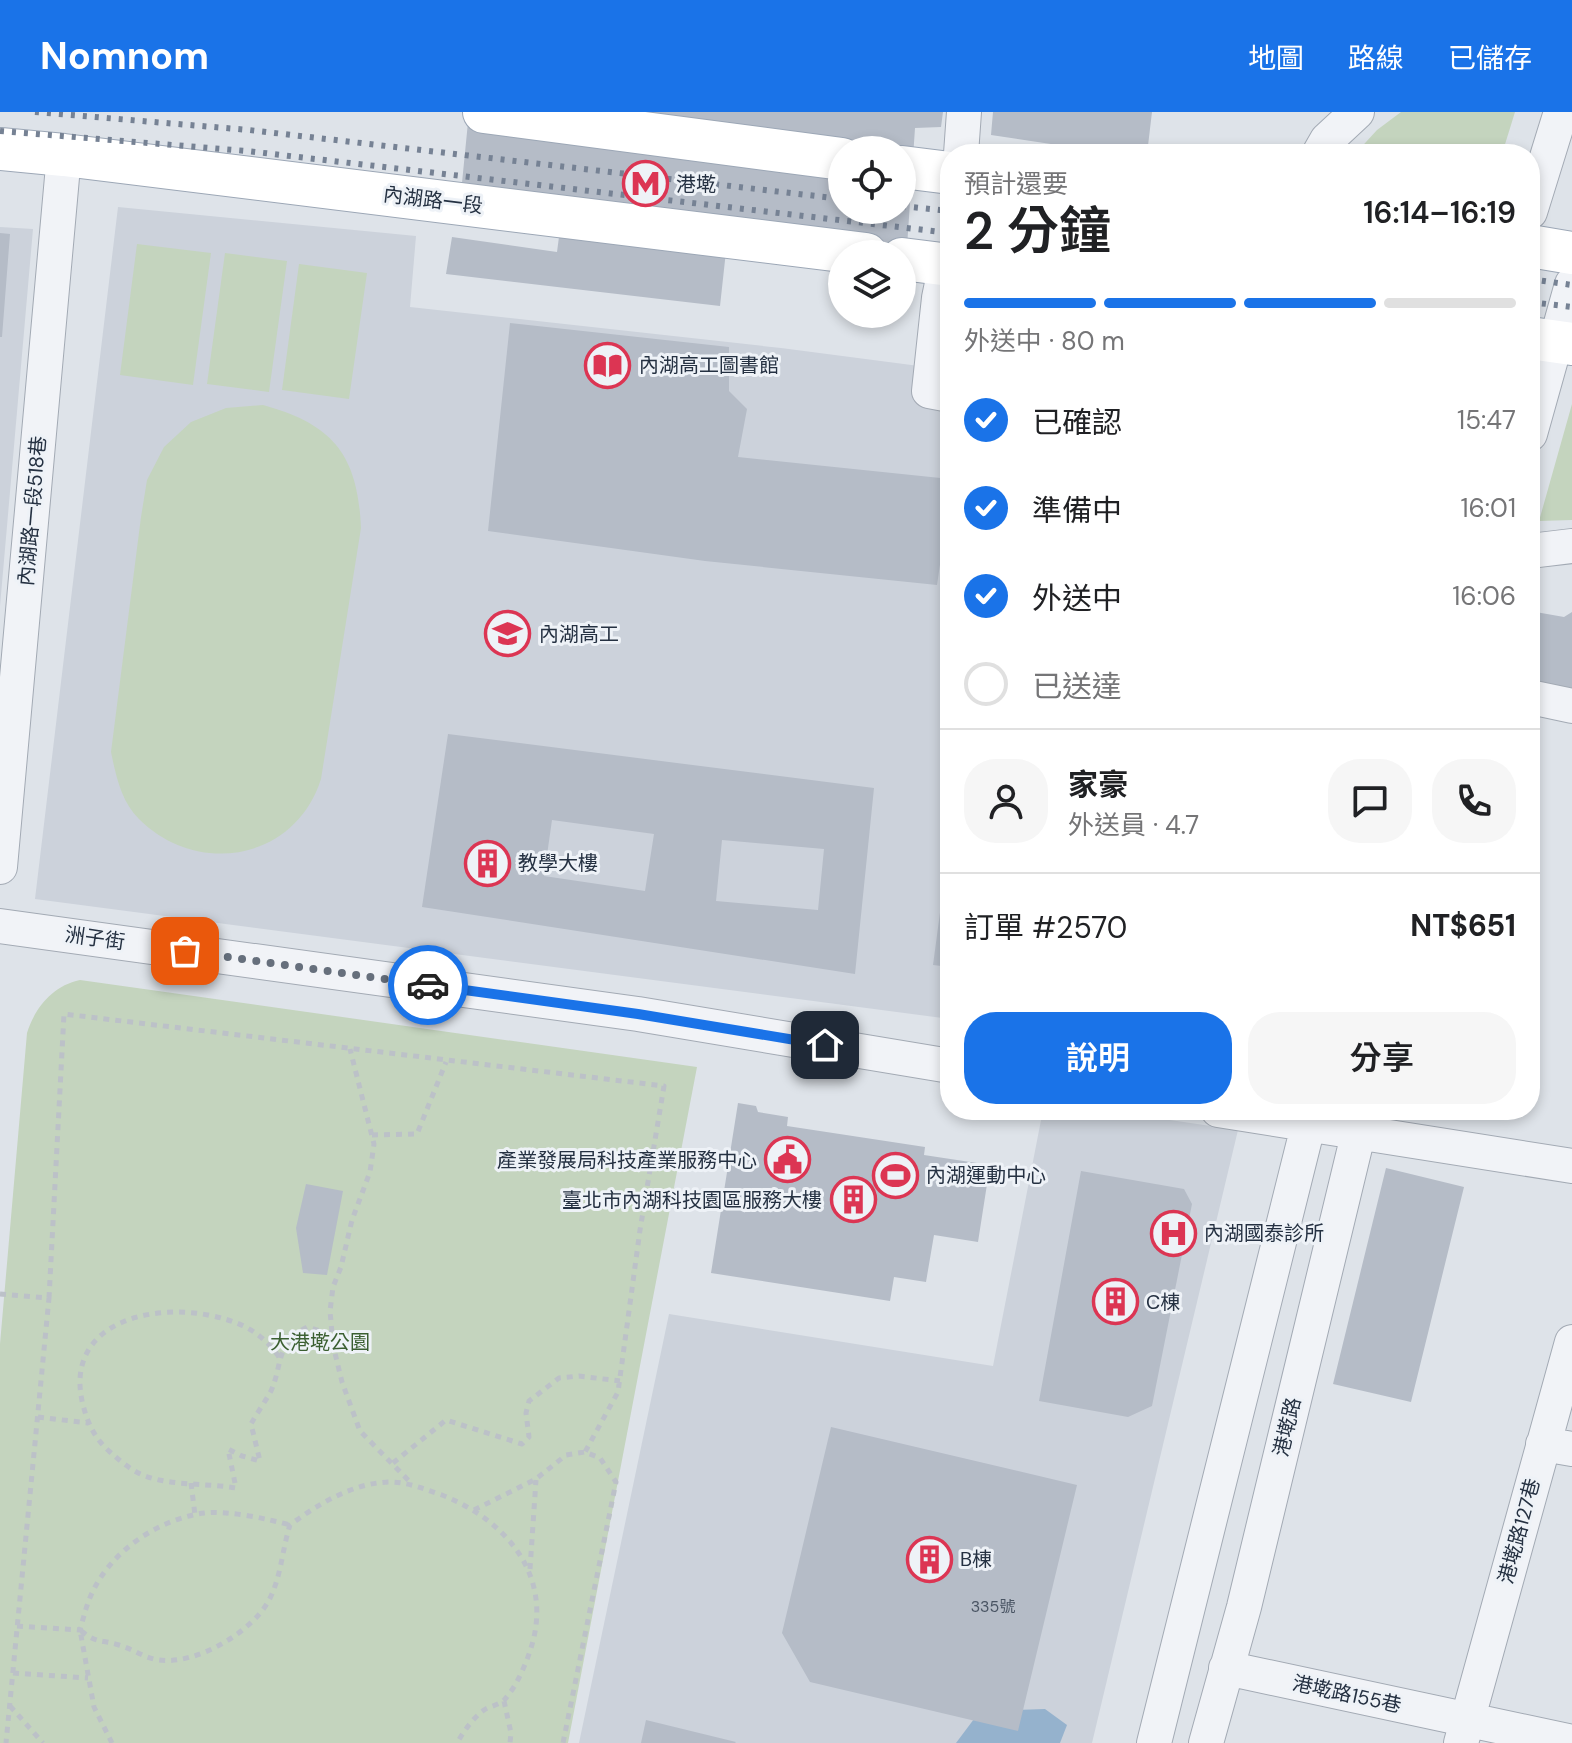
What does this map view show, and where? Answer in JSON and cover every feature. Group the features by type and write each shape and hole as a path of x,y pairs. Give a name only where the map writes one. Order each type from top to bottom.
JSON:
{"main road":[{"path":"484,112 828,157"},
{"name":"內湖路一段","path":"0,149 828,249"},
{"path":"916,169 940,172"},
{"path":"1540,248 1572,253"},
{"path":"916,261 940,263"}],"street":[{"path":"962,144 964,112"},
{"path":"1325,144 1357,112"},
{"path":"1540,180 1561,112"},
{"name":"內湖路一段518巷","path":"0,867 64,155"},
{"path":"1540,394 1572,284"},
{"path":"940,294 929,391 940,393"},
{"path":"1540,550 1572,546"},
{"path":"1540,699 1572,706"},
{"name":"洲子街","path":"0,926 638,1014 940,1064"},
{"path":"1154,1743 1310,1120"},
{"path":"1361,1120 1572,1166"},
{"name":"港墘路","path":"1206,1743 1244,1607 1361,1120"},
{"name":"港墘路127巷","path":"1464,1731 1558,1446 1572,1342"},
{"name":"港墘路155巷","path":"1226,1668 1464,1731 1572,1742"}],"path":[{"path":"6,1743 49,1298 64,1014 664,1086 618,1392 585,1452"},
{"path":"350,1049 374,1144 370,1172 352,1220 333,1287 330,1311 333,1345 342,1382 360,1431 413,1484"},
{"path":"372,1135 417,1134 446,1061"},
{"path":"0,1294 49,1298"},
{"path":"279,1357 253,1329 218,1318 172,1311 143,1314 117,1323 96,1341 81,1366 80,1394 88,1423 100,1444 124,1464 144,1476 236,1488 228,1449 260,1461 251,1424 270,1392 279,1357 296,1333 307,1327 320,1331 333,1345"},
{"path":"393,1463 446,1420 522,1444 529,1437 526,1413 529,1401 559,1378 579,1376 620,1381"},
{"path":"38,1417 88,1423"},
{"path":"474,1510 536,1479 566,1455 585,1452 600,1458 616,1482 563,1743"},
{"path":"457,1743 466,1728 485,1709 504,1701 531,1650 537,1613 530,1570 536,1479"},
{"path":"17,1626 80,1630 94,1641 121,1645 142,1656 161,1661 181,1659 217,1647 247,1628 267,1602 277,1578 290,1525 329,1499 387,1482 413,1484 474,1510 500,1530 530,1570"},
{"path":"191,1483 195,1515"},
{"path":"112,1743 94,1707 80,1630 94,1588 115,1561 132,1544 155,1530 179,1518 207,1512 290,1525"},
{"path":"13,1673 88,1678"},
{"path":"504,1701 511,1733 510,1743"},
{"path":"10,1706 43,1743"}],"shaded area":[{"name":"內湖高工","path":"118,207 416,236 410,307 940,369 940,1018 35,899"},
{"path":"0,227 33,229 0,606"},
{"path":"1041,1120 1170,1120 1238,1130 1092,1743 579,1743 669,1314 993,1366"}],"green space":[{"path":"1401,112 1515,112 1505,144 1364,144"},
{"path":"137,244 211,253 193,385 120,375"},
{"path":"225,253 287,261 269,392 207,384"},
{"path":"299,264 367,273 349,399 282,390"},
{"path":"1572,404 1572,520 1540,521"},
{"path":"263,405 307,422 337,446 354,481 361,528 321,779 308,807 290,828 267,843 242,852 215,853 188,849 162,837 139,819 124,796 111,752 147,480 164,447 191,422 226,408"},
{"name":"大港墘公園","path":"80,980 697,1067 568,1743 0,1743 0,1344 27,1033 46,999 61,987"}],"water":[{"path":"1045,1709 1067,1725 1060,1743 956,1743 980,1711"}],"building":[{"path":"469,112 943,112 941,127 915,128 914,136 828,136 828,224 909,224 907,240 828,240 828,253 727,242 720,306 446,274 452,237 557,252 562,214 460,203"},
{"path":"993,112 1152,112 1148,144 1051,144 991,135"},
{"path":"0,233 10,234 2,337 0,337"},
{"path":"510,323 729,347 729,391 747,409 738,457 940,478 940,564 937,585 705,561 488,531"},
{"path":"1572,612 1572,690 1540,682 1540,613 1564,617"},
{"name":"教學大樓","path":"448,734 874,788 855,974 422,907","holes":["552,820 654,834 645,891 544,876","722,840 824,849 818,910 716,901"]},
{"path":"940,913 940,966 933,965"},
{"name":"臺北市內湖科技園區服務大樓","path":"738,1103 756,1106 758,1112 788,1117 787,1126 925,1147 924,1155 990,1165 978,1242 934,1235 926,1282 894,1277 890,1301 711,1273"},
{"path":"1386,1168 1464,1187 1411,1402 1333,1384"},
{"name":"C棟","path":"1081,1171 1184,1189 1192,1204 1152,1406 1128,1417 1039,1401"},
{"path":"306,1184 343,1191 327,1275 303,1273 296,1228"},
{"name":"B棟","path":"831,1427 1077,1485 1018,1731 810,1682 782,1633"},
{"path":"646,1720 736,1742 641,1743"}],"railway":[{"path":"35,112 249,130 828,197"},
{"path":"0,131 247,151 940,232"},
{"path":"916,207 940,210"},
{"path":"1540,280 1572,285"},
{"path":"1540,303 1572,307"}],"way so far":[{"path":"185,951 428,985"}],"place":[{"name":"港墘","path":"645,184"},
{"name":"內湖高工圖書館","path":"608,365"},
{"name":"內湖高工","path":"508,634"},
{"name":"教學大樓","path":"487,863"},
{"name":"產業發展局科技產業服務中心","path":"788,1160"},
{"name":"內湖運動中心","path":"895,1175"},
{"name":"臺北市內湖科技園區服務大樓","path":"853,1200"},
{"name":"內湖國泰診所","path":"1173,1233"},
{"name":"C棟","path":"1115,1302"},
{"name":"B棟","path":"929,1559"}],"route":[{"path":"428,985 638,1014 825,1045"}]}
